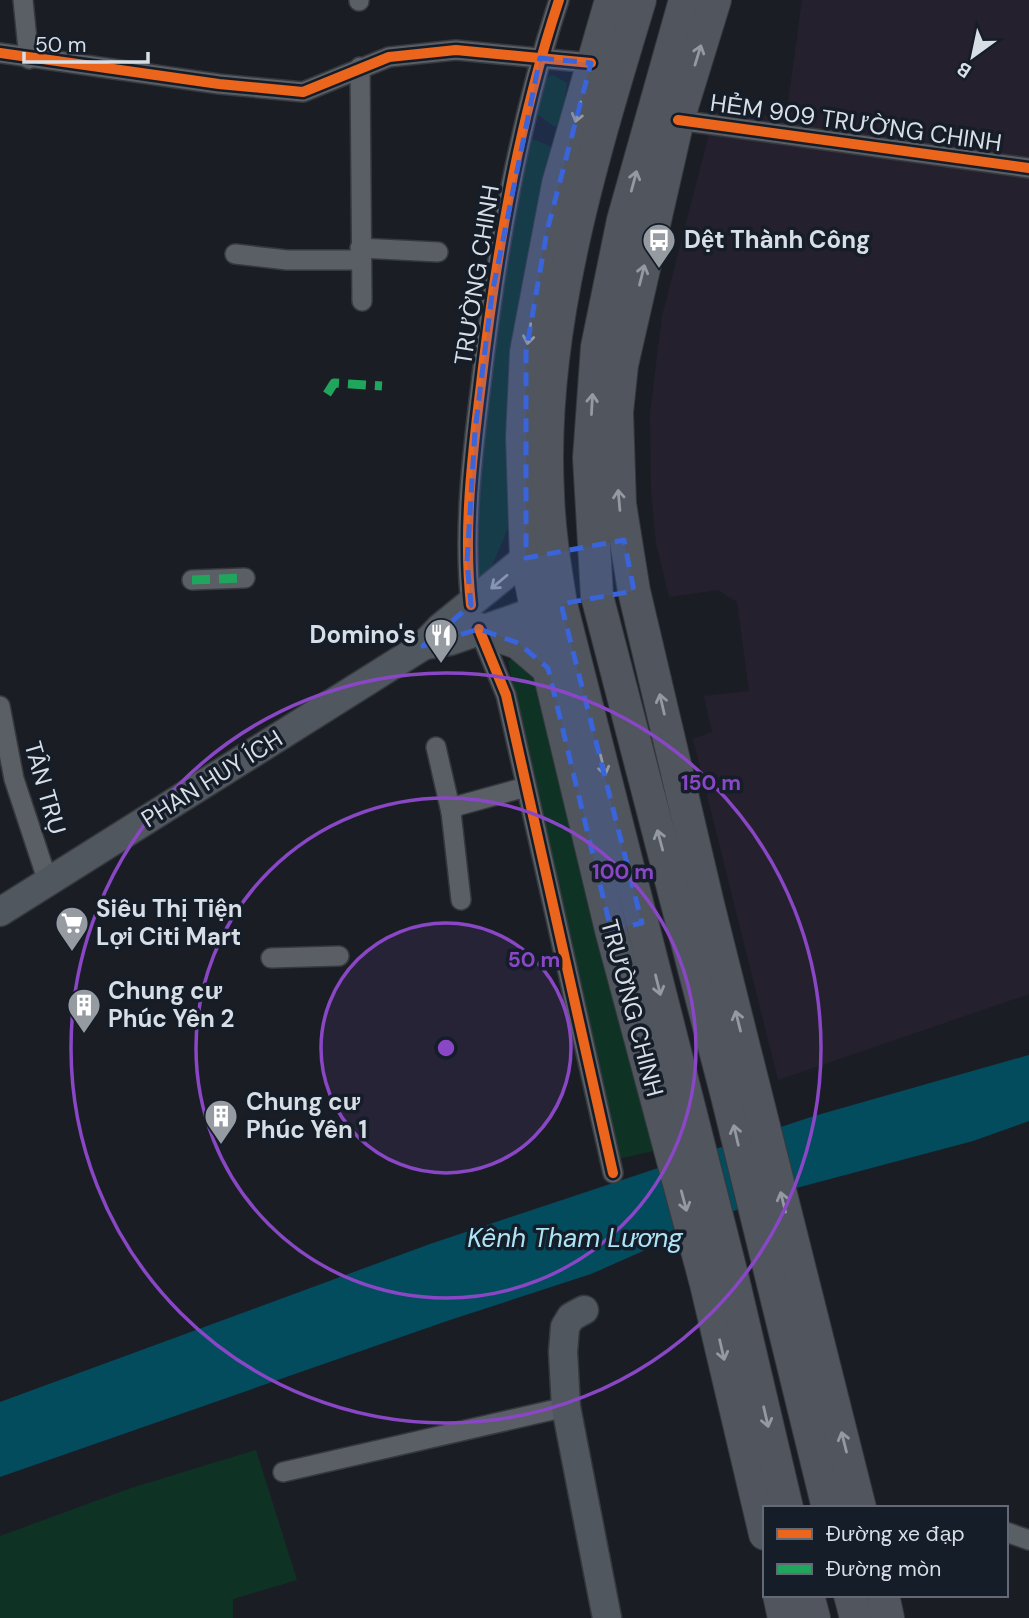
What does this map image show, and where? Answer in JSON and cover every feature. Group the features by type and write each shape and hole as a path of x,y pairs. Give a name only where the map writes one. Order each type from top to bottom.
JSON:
{"main road":[{"name":"TRƯỜNG CHINH","path":"611,0 591,63 547,232 526,352 522,437 548,607 548,668 611,930 674,1108"},
{"name":"TRƯỜNG CHINH","path":"540,555 548,493 549,414 556,344 576,230 640,0"},
{"path":"685,0 623,220 597,347 589,458 597,596 695,912 741,1092 799,1268 859,1506"},
{"path":"695,912 624,541 617,468 617,412 622,365 678,120 715,0"},
{"path":"475,617 540,555 624,541"},
{"path":"475,617 634,592"},
{"name":"TRƯỜNG CHINH","path":"548,607 590,715 642,923 674,1108"},
{"path":"475,617 518,643 548,668 590,715"},
{"name":"PHAN HUY ÍCH","path":"0,912 423,646 450,641 475,617"},
{"path":"611,930 642,923"},
{"path":"741,1092 768,1273 827,1506"},
{"path":"674,1108 720,1282 787,1506"},
{"path":"720,1282 763,1523"},
{"path":"584,1310 571,1317 565,1327 566,1407 607,1618"},
{"path":"779,1597 784,1618"},
{"path":"809,1597 814,1618"},
{"path":"851,1597 856,1618"},
{"path":"883,1597 888,1618"}],"street":[{"path":"23,0 29,59"},
{"name":"TRƯỜNG CHINH","path":"559,0 540,58 492,294 475,431 467,562 475,617 506,695 613,1173"},
{"path":"0,53 219,85 303,92 389,57 456,50 591,63"},
{"path":"360,67 362,301"},
{"name":"HẺM 909 TRƯỜNG CHINH","path":"678,120 1029,168"},
{"path":"235,254 287,260 360,254 438,252"},
{"path":"192,580 245,578"},
{"name":"TÂN TRỤ","path":"0,706 14,779 48,882"},
{"path":"436,747 451,812 461,900"},
{"path":"451,812 457,806 526,787"},
{"path":"271,958 339,956"},
{"path":"283,1472 566,1407"},
{"path":"1008,1533 1029,1540"}],"highlighted area":[{"path":"540,58 591,63 547,231 526,352 526,558 624,540 634,591 561,604 642,923 611,930 548,668 518,643 479,629 423,646 471,605 467,562 475,431 492,294"}],"shaded area":[{"path":"802,0 1029,0 1029,994 778,1080 693,739 712,732 704,696 749,691 737,602 718,590 669,597 656,543 651,491 650,413 662,316 715,111 786,117"}],"green space":[{"path":"553,75 567,83 562,123 555,127 537,114 543,79"},
{"path":"533,139 552,147 555,161 509,526 487,577 473,587 474,548 497,326 525,146"},
{"path":"519,655 542,672 653,1151 618,1159 508,661"},
{"path":"256,1450 297,1580 233,1599 233,1618 0,1618 0,1536 131,1488"}],"water":[{"name":"Kênh Tham Lương","path":"1029,1055 1029,1121 973,1141 770,1195 591,1274 447,1321 0,1477 0,1402 430,1244 814,1116"}],"marked path":[{"path":"327,394 334,383 382,386"},
{"path":"192,580 245,578"}],"cycle path":[{"path":"471,605 468,550 472,467 494,287 520,142 559,0"},
{"path":"0,53 219,84 303,92 389,57 456,50 591,63"},
{"path":"678,120 1029,168"},
{"path":"479,629 506,695 613,1173"}],"place":[{"name":"Dệt Thành Công","path":"659,270"},
{"name":"Domino's","path":"441,665"},
{"name":"Siêu Thị Tiện Lợi Citi Mart","path":"72,953"},
{"name":"Chung cư Phúc Yên 2","path":"84,1035"},
{"name":"Chung cư Phúc Yên 1","path":"221,1146"}]}
